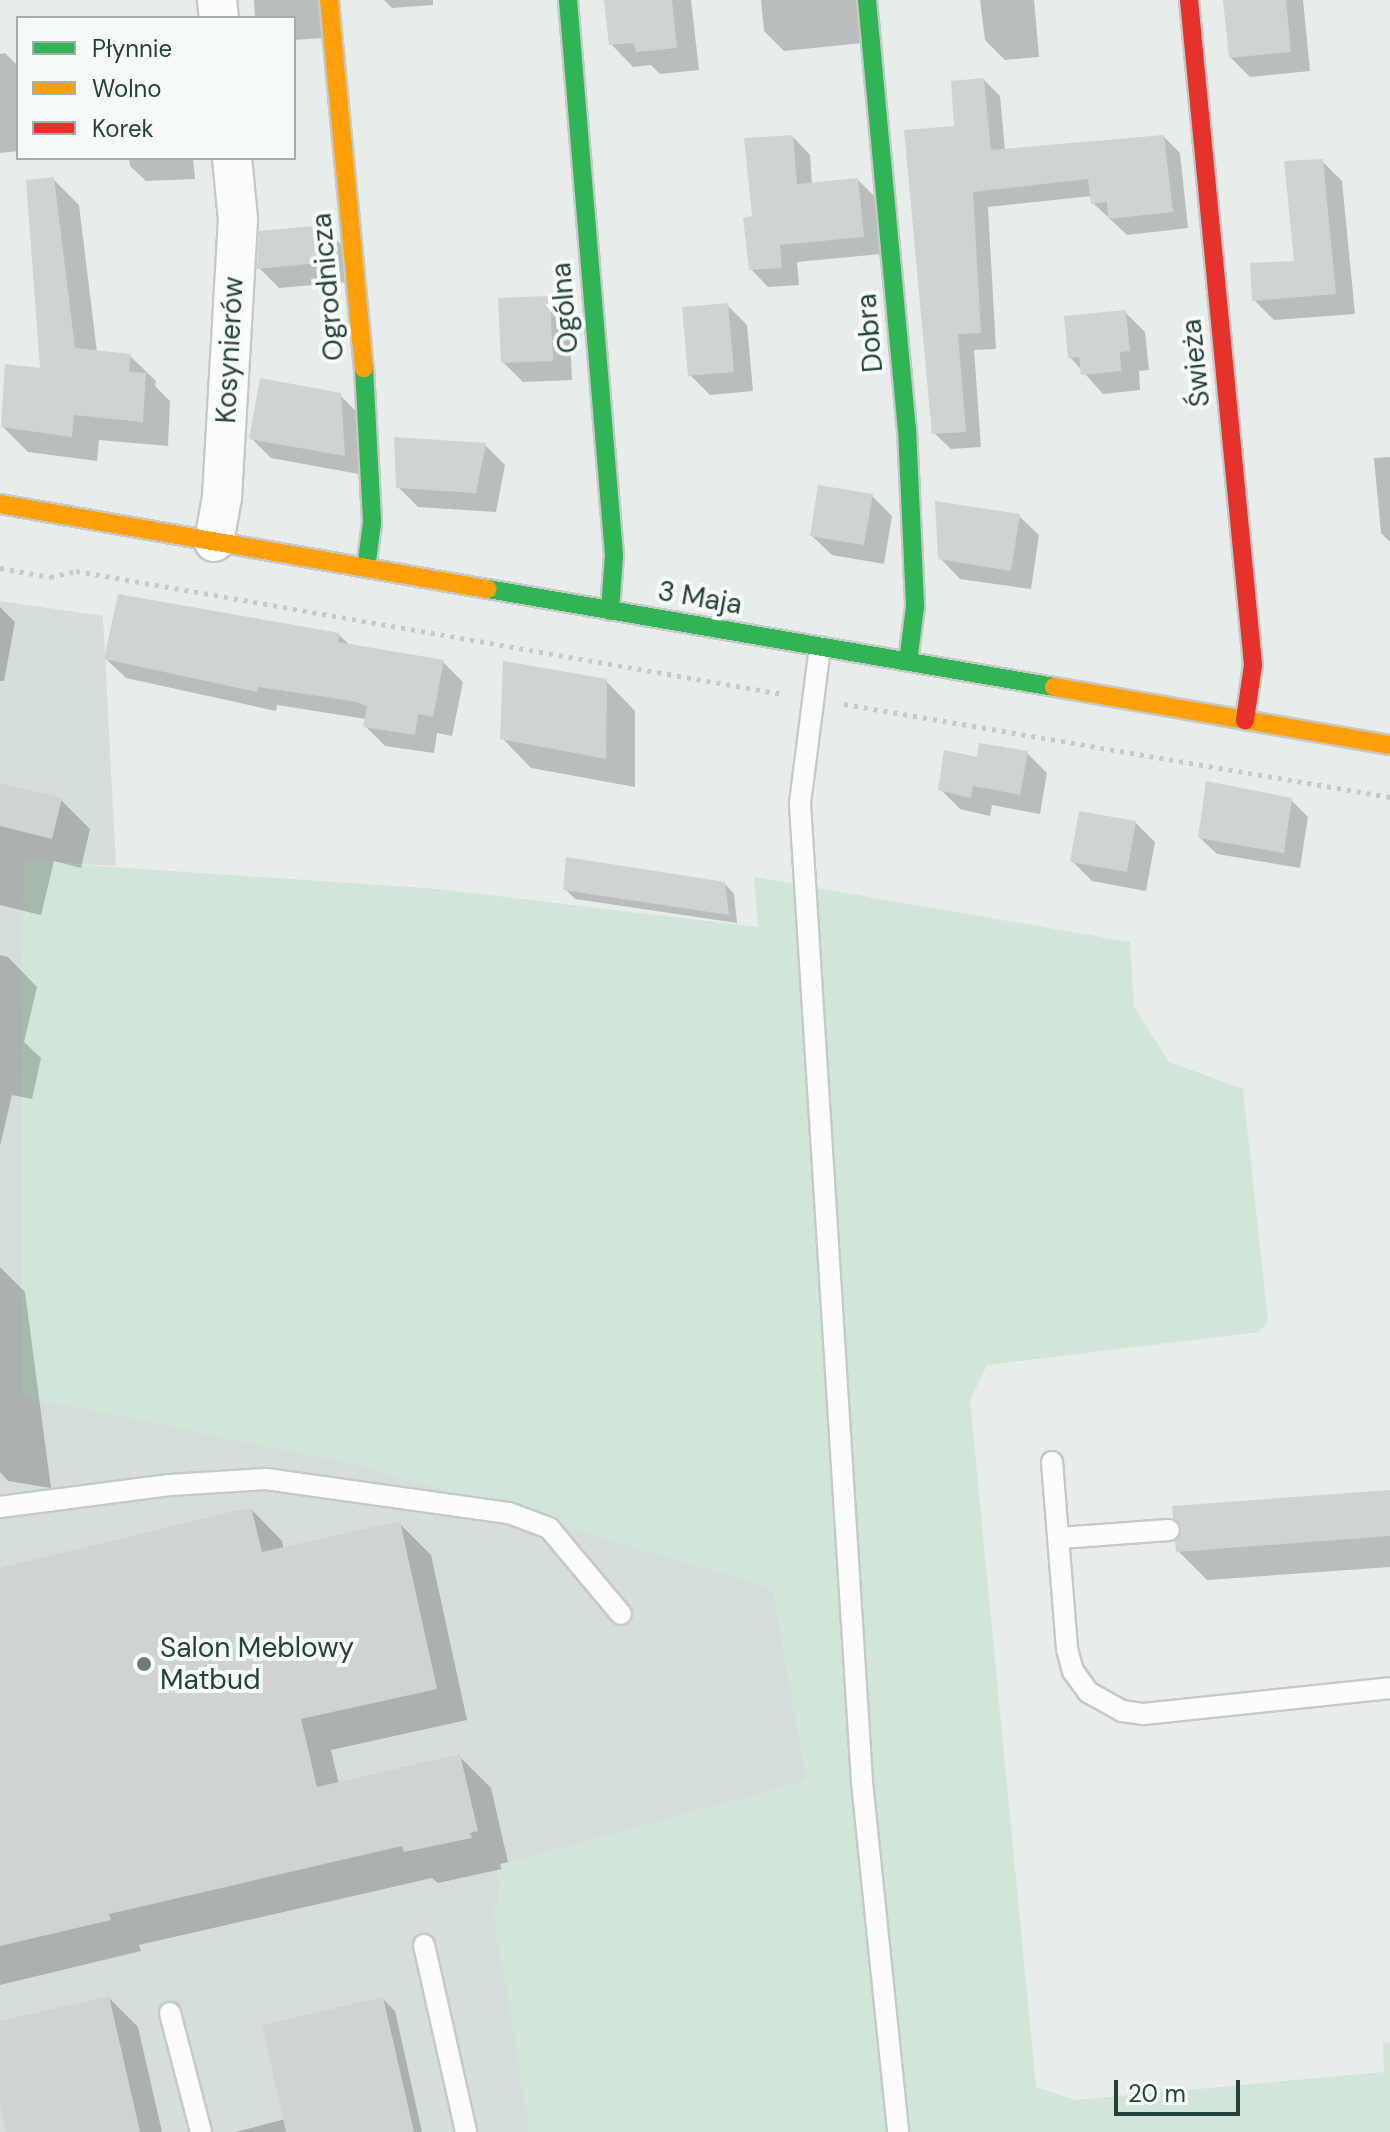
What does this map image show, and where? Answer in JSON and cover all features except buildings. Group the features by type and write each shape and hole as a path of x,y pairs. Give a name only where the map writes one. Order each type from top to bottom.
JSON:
{"street":[{"name":"Ogrodnicza","path":"329,0 369,423 372,523 366,568"},
{"name":"Ogólna","path":"568,0 614,555 610,611"},
{"name":"Dobra","path":"867,0 907,428 915,607 908,662"},
{"name":"Świeża","path":"1189,0 1253,665 1245,720"},
{"name":"Kosynierów","path":"214,542 222,497 238,219 232,160"},
{"name":"3 Maja","path":"0,504 1390,745"}],"lane":[{"path":"820,647 800,804 862,1782 898,2132"},
{"path":"1052,1462 1067,1649 1073,1671 1088,1692 1122,1711 1144,1714 1390,1688"},
{"path":"0,1507 170,1485 266,1479 509,1513 549,1528 621,1614"},
{"path":"1060,1538 1169,1530"},
{"path":"424,1945 466,2132"},
{"path":"170,2013 201,2132"}],"path":[{"path":"0,568 50,577 76,571 1390,797"}],"shaded area":[{"path":"0,601 103,616 116,866 23,861 22,1396 349,1462 773,1588 807,1781 498,1866 500,1906 493,1907 530,2132 0,2132"}],"green space":[{"path":"23,861 438,889 758,927 754,877 1130,942 1134,1007 1169,1062 1243,1089 1268,1321 1259,1332 987,1365 970,1400 1036,2087 1075,2100 1384,2072 1383,2043 1390,2042 1390,2132 530,2132 492,1907 500,1905 498,1866 807,1781 773,1589 349,1462 22,1396"}],"traffic: fast":[{"path":"568,0 614,555 610,611"},
{"path":"867,0 907,428 915,607 908,662"},
{"path":"364,368 372,523 366,568"},
{"path":"488,589 1054,687"}],"traffic: slow":[{"path":"329,0 364,368"},
{"path":"0,504 488,589"},
{"path":"1054,687 1390,745"}],"traffic: jam":[{"path":"1189,0 1253,665 1245,720"}],"place":[{"name":"Salon Meblowy Matbud","path":"144,1664"}]}
